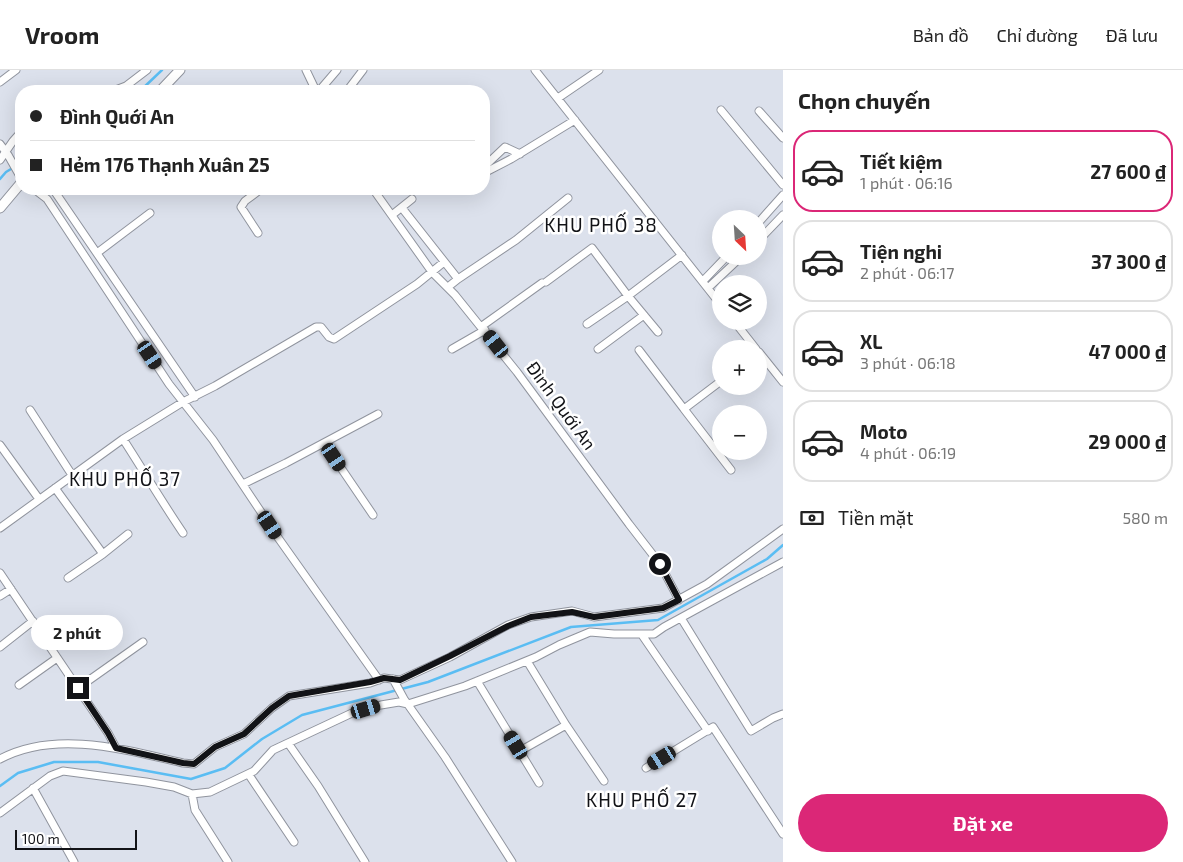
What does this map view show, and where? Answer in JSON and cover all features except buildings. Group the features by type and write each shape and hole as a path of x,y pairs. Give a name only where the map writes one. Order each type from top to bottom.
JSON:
{"street":[{"path":"0,82 16,70"},
{"path":"127,85 146,70"},
{"path":"166,85 180,70"},
{"path":"306,70 314,85"},
{"path":"323,85 337,70"},
{"path":"352,85 363,70"},
{"path":"536,70 712,293"},
{"path":"558,98 599,70"},
{"path":"721,110 783,185"},
{"path":"759,111 783,138"},
{"path":"490,169 520,154 575,120"},
{"path":"0,160 15,141"},
{"path":"0,144 15,168"},
{"path":"490,161 506,147 520,154"},
{"path":"0,208 15,187"},
{"path":"768,212 783,194"},
{"path":"42,195 47,199 116,306 183,402 213,440 284,546 379,680"},
{"path":"56,195 195,397"},
{"path":"253,195 241,206 258,233"},
{"name":"Đình Quới An","path":"377,195 432,272 483,328 660,564 679,600"},
{"path":"392,215 412,198"},
{"path":"448,288 458,279 516,240 568,198"},
{"path":"402,208 458,279"},
{"path":"97,253 150,213"},
{"path":"768,231 783,215"},
{"path":"452,349 592,248 658,332"},
{"path":"587,324 682,255"},
{"path":"0,528 123,439 183,402 195,397 316,327 321,327 329,337 334,339 417,284 444,262"},
{"path":"705,284 720,265"},
{"path":"705,284 730,265"},
{"path":"598,349 644,316"},
{"path":"741,330 749,340"},
{"path":"639,350 730,470"},
{"path":"767,362 783,382"},
{"path":"684,409 712,388"},
{"path":"30,410 72,475"},
{"path":"243,484 378,414"},
{"path":"123,439 161,501 184,532"},
{"path":"324,443 373,515"},
{"path":"0,445 39,499"},
{"path":"55,488 102,554"},
{"path":"394,682 508,626 531,617 572,612 594,617 663,608 707,584 783,529"},
{"path":"68,578 128,534"},
{"path":"0,813 50,776 62,771 146,782 174,787 192,794 210,792 235,779 249,775 273,750 352,713 381,705 406,702 477,681 527,661 590,632 654,634 783,562"},
{"path":"0,573 108,733 116,748"},
{"path":"0,596 11,589"},
{"path":"681,618 751,731 783,714"},
{"path":"0,647 33,621"},
{"path":"642,635 708,731"},
{"path":"78,688 144,642"},
{"path":"18,685 57,658"},
{"path":"527,661 566,725 604,781"},
{"path":"0,758 20,749 84,743 194,764 215,747 244,734 272,708 289,696 354,686 384,678 394,682 445,757 512,862"},
{"path":"477,681 539,783"},
{"path":"520,751 566,725"},
{"path":"646,768 713,727 783,834"},
{"path":"288,742 328,801 365,862"},
{"path":"249,775 294,842"},
{"path":"33,788 74,862"},
{"path":"192,794 195,810 228,862"}],"waterway":[{"path":"146,85 162,70"},
{"path":"0,179 6,172 15,167"},
{"path":"0,786 18,773 54,762 98,762 191,779 225,768 262,739 302,715 428,682 571,627 658,620 767,559 783,545"}],"district":[{"name":"KHU PHỐ 38","path":"601,225"},
{"name":"KHU PHỐ 37","path":"125,479"},
{"name":"KHU PHỐ 27","path":"642,800"}],"route":[{"path":"78,688 116,748 194,764 215,747 244,734 272,708 289,696 346,687 384,678 400,680 508,626 531,617 572,612 594,617 663,608 679,600 660,564"}]}
